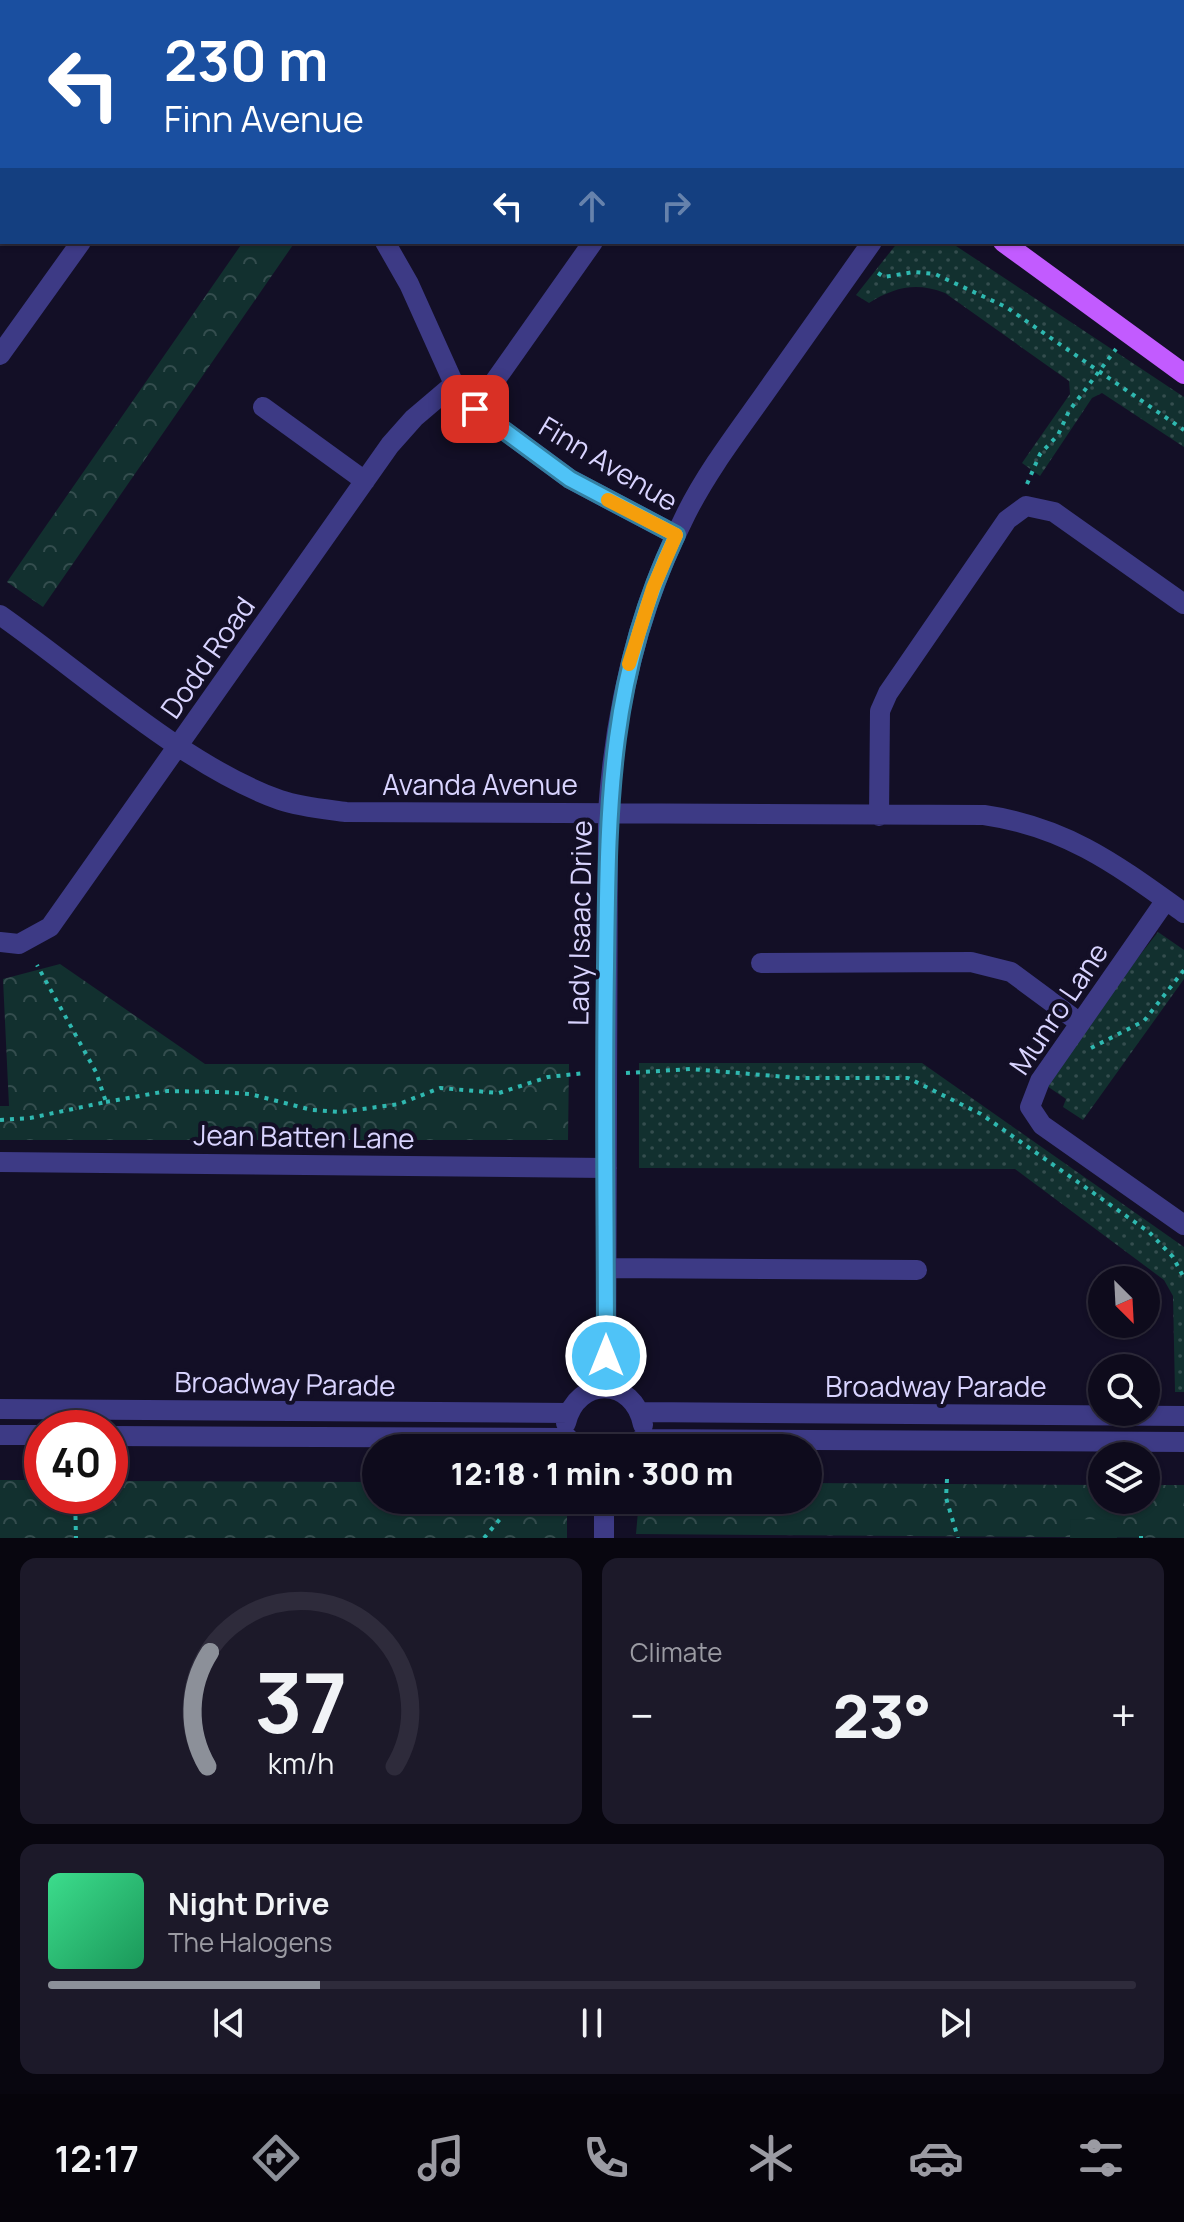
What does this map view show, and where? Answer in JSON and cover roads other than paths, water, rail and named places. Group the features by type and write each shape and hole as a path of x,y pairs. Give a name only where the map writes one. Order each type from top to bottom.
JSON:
{"main road":[{"path":"1006,244 1184,374"}],"street":[{"path":"0,355 80,244"},
{"name":"Finn Avenue","path":"389,244 454,384 475,409 570,479 676,535"},
{"path":"475,409 592,244"},
{"name":"Lady Isaac Drive","path":"606,1388 608,812 614,741 630,662 653,588 676,535 728,445 871,244"},
{"name":"Dodd Road","path":"0,942 19,944 50,927 365,481 414,418 454,384"},
{"path":"263,407 365,481"},
{"path":"879,816 880,711 888,693 1007,520 1026,506 1054,512 1184,604"},
{"name":"Avanda Avenue","path":"0,615 180,745 253,789 313,808 346,812 879,816 954,813 1020,820 1075,840 1184,913"},
{"name":"Munro Lane","path":"1166,900 1040,1081 1030,1107 1034,1116 1184,1225"},
{"path":"761,963 971,962 1011,972 1080,1023"},
{"name":"Jean Batten Lane","path":"0,1162 607,1168"},
{"path":"606,1268 917,1270"},
{"path":"570,1434 569,1413 577,1399 591,1391 606,1388 627,1395 640,1412 639,1434"},
{"name":"Broadway Parade","path":"0,1409 569,1413"},
{"name":"Broadway Parade","path":"640,1412 1184,1416"},
{"path":"0,1435 24,1435"},
{"name":"Broadway Parade","path":"128,1436 362,1440"},
{"name":"Broadway Parade","path":"822,1443 1184,1442"},
{"path":"604,1514 604,1538"}]}
